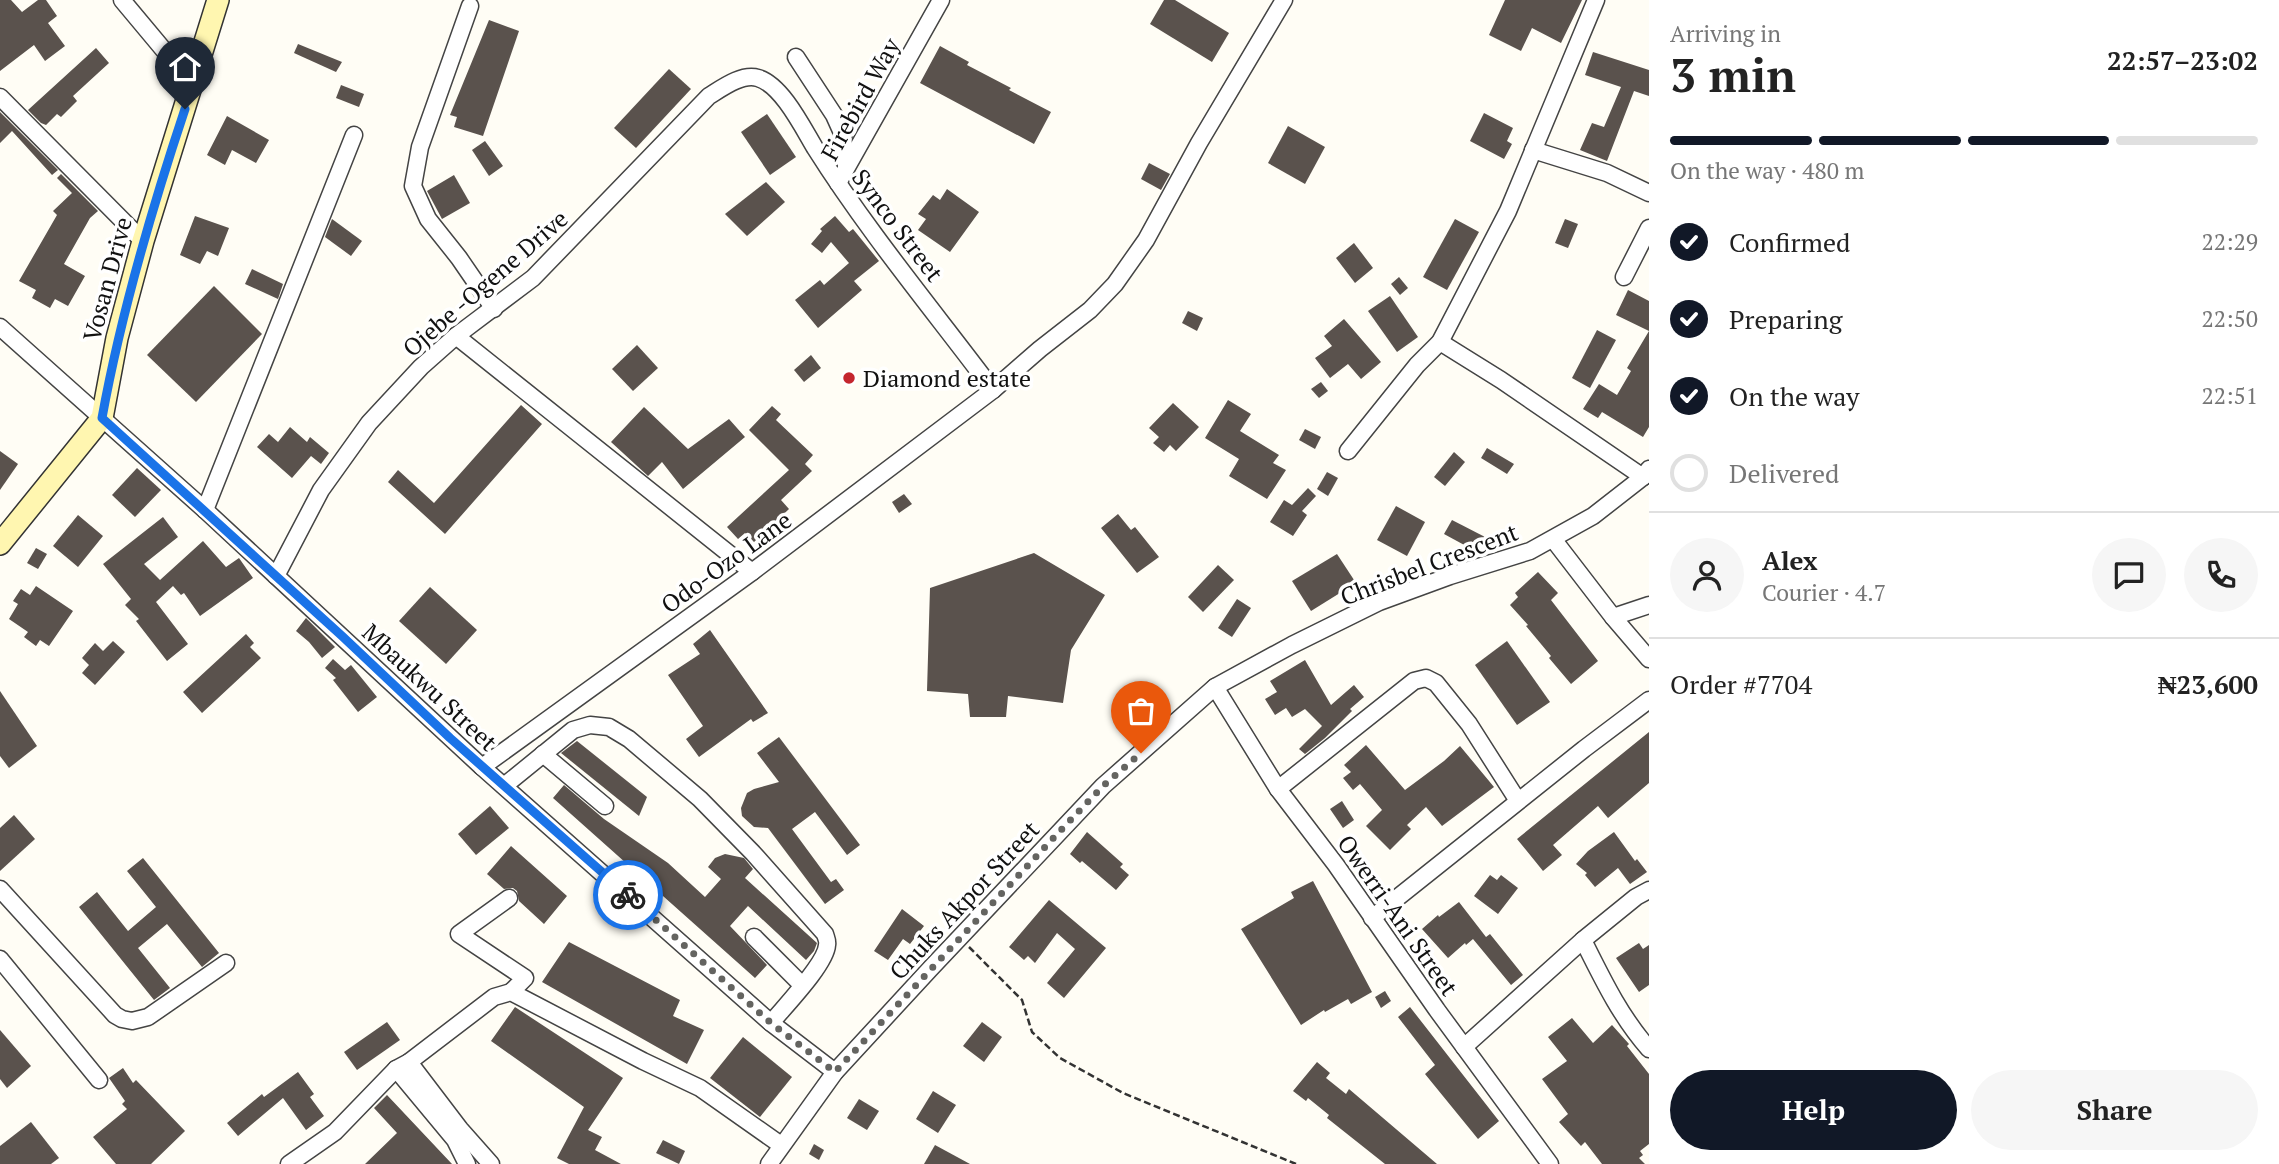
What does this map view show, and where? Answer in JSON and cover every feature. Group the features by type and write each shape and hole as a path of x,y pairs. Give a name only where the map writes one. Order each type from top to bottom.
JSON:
{"street":[{"path":"122,0 193,85"},
{"name":"Vosan Drive","path":"0,544 102,418 117,338 143,241 218,0"},
{"name":"Firebird Way","path":"838,183 941,0"},
{"name":"Odo-Ozo Lane","path":"482,768 752,572 993,390 1090,310 1115,284 1146,240 1284,0"},
{"path":"1348,451 1440,342 1508,211 1596,0"},
{"path":"470,5 420,147 413,186 428,219 494,309"},
{"path":"796,57 834,115 843,135 846,166"},
{"name":"Ojebe -Ogene Drive","path":"276,576 321,490 356,440 421,367 548,263 709,96 741,79 758,78 770,85"},
{"name":"Synco Street","path":"770,85 790,107 838,183 993,390"},
{"path":"0,97 143,241"},
{"path":"205,510 354,135"},
{"path":"1533,150 1608,173 1649,193"},
{"path":"1624,277 1649,229"},
{"name":"Mbaukwu Street","path":"0,327 205,510 482,768 771,1023 835,1072"},
{"path":"456,336 752,572"},
{"path":"1440,342 1646,473"},
{"name":"Chrisbel Crescent","path":"1216,687 1379,602 1530,551 1593,516 1646,473"},
{"path":"1553,539 1649,659"},
{"path":"1613,617 1649,605"},
{"path":"1278,789 1414,681 1426,678 1436,682 1469,724 1518,801"},
{"name":"Owerri-Ani Street","path":"1216,687 1278,789 1550,1164"},
{"name":"Chuks Akpor Street","path":"769,1164 835,1072 959,938 1103,786 1216,687"},
{"path":"1372,918 1649,700"},
{"path":"505,786 573,730 590,725 609,727 629,739 700,799 753,853 825,934 828,943 826,951 802,985 771,1023"},
{"path":"543,754 605,806"},
{"path":"0,888 122,1019 132,1021 148,1017 226,963"},
{"path":"1464,1047 1583,940 1636,897 1649,890"},
{"path":"289,1164 335,1132 402,1065 478,1007 494,996 511,992 525,978 459,934 509,898"},
{"path":"754,937 802,985"},
{"path":"1583,940 1613,999 1649,1049"},
{"path":"0,959 99,1080"},
{"path":"511,992 700,1088 781,1145"},
{"path":"402,1065 455,1140 467,1164"},
{"path":"402,1065 491,1164"}],"path":[{"path":"959,938 1022,1000 1032,1032 1060,1058 1123,1093 1296,1164"}],"building":[{"path":"0,0 11,0 22,12 38,0 46,0 57,16 48,23 65,46 45,61 34,45 0,71"},
{"path":"1164,0 1175,0 1229,33 1212,62 1150,24"},
{"path":"1505,0 1582,0 1561,43 1532,28 1521,51 1489,35"},
{"path":"489,20 519,31 483,136 454,127 457,117 450,115"},
{"path":"298,44 342,62 336,72 294,53"},
{"path":"940,46 969,62 967,65 1011,88 1009,90 1051,112 1034,144 920,83"},
{"path":"96,48 109,63 73,96 77,101 61,117 57,114 46,125 41,123 28,110"},
{"path":"1593,52 1649,70 1649,96 1634,91 1607,161 1580,150 1592,123 1604,127 1621,87 1585,75"},
{"path":"669,69 691,89 636,148 614,128"},
{"path":"341,85 364,94 359,107 336,98"},
{"path":"0,112 58,170 52,175 12,131 0,143"},
{"path":"1484,113 1513,128 1507,141 1512,144 1504,159 1470,141"},
{"path":"767,114 796,157 770,175 741,132"},
{"path":"227,116 269,140 256,163 232,150 225,165 207,155"},
{"path":"1288,126 1325,147 1305,184 1268,163"},
{"path":"485,141 503,166 489,176 472,150"},
{"path":"1149,163 1170,174 1161,190 1141,179"},
{"path":"61,174 98,211 90,218 64,264 85,276 68,306 55,299 50,308 32,298 36,290 19,281 57,215 53,211 72,193 57,178"},
{"path":"454,175 470,203 442,219 427,191"},
{"path":"766,182 785,202 747,236 725,214"},
{"path":"947,189 979,212 950,252 918,230 926,219 918,214 933,195 940,200"},
{"path":"195,216 229,228 218,256 207,251 200,264 180,255"},
{"path":"835,216 849,232 853,229 879,261 854,281 862,290 818,328 795,300 820,280 824,285 849,263 831,242 822,253 811,244 822,231 820,229"},
{"path":"332,219 362,241 351,256 325,237"},
{"path":"1455,219 1479,232 1447,290 1423,277"},
{"path":"1565,219 1578,224 1568,248 1555,243"},
{"path":"1354,243 1373,268 1355,283 1336,258"},
{"path":"252,269 283,284 278,299 245,284"},
{"path":"1399,277 1408,288 1400,295 1391,284"},
{"path":"214,286 262,334 196,402 147,355"},
{"path":"1628,290 1649,301 1649,331 1616,315"},
{"path":"1390,296 1418,337 1397,352 1368,311"},
{"path":"1188,311 1203,318 1197,331 1182,323"},
{"path":"1344,319 1381,362 1361,379 1348,364 1330,378 1315,358 1332,346 1324,336"},
{"path":"1597,330 1616,340 1590,388 1572,378"},
{"path":"1649,331 1649,427 1643,437 1602,412 1598,418 1583,409 1599,384 1617,395 1631,371 1627,368"},
{"path":"637,345 658,368 633,391 612,369"},
{"path":"811,355 821,368 804,382 794,370"},
{"path":"1321,382 1328,391 1319,398 1311,389"},
{"path":"1228,400 1251,414 1240,431 1279,455 1273,463 1286,470 1267,499 1229,476 1239,459 1205,438"},
{"path":"1173,403 1199,427 1176,451 1170,445 1164,452 1153,443 1159,437 1149,428"},
{"path":"521,405 542,424 445,534 388,482 398,470 434,503"},
{"path":"772,406 781,414 776,420 813,455 805,464 812,471 781,500 789,509 754,542 745,533 738,539 727,527 789,470 749,430"},
{"path":"644,407 688,449 729,419 745,437 683,489 662,462 648,476 611,442"},
{"path":"290,427 307,442 310,437 329,453 321,464 311,456 292,478 257,447 269,434 278,442"},
{"path":"1305,429 1321,437 1315,449 1299,440"},
{"path":"1487,448 1514,464 1507,474 1481,458"},
{"path":"0,451 18,464 0,490"},
{"path":"1454,452 1465,462 1445,486 1434,477"},
{"path":"137,468 161,490 135,517 112,495"},
{"path":"1327,472 1338,478 1328,496 1317,489"},
{"path":"1308,488 1316,496 1302,511 1307,515 1293,536 1270,522 1284,500 1292,505"},
{"path":"904,494 912,504 899,513 892,502"},
{"path":"1396,506 1425,522 1407,556 1377,540"},
{"path":"1118,514 1131,530 1135,527 1159,557 1137,573 1101,528"},
{"path":"78,515 103,536 78,567 53,546"},
{"path":"163,517 178,537 144,564 160,580 203,541 226,567 239,558 253,578 200,616 184,593 181,595 173,586 156,602 188,644 167,661 136,621 139,619 125,605 131,599 103,564"},
{"path":"1452,520 1487,538 1479,553 1444,534"},
{"path":"36,548 47,554 38,569 27,563"},
{"path":"1034,553 1105,595 1071,650 1063,703 1008,696 1006,717 970,717 968,694 927,691 930,588"},
{"path":"1337,554 1356,583 1311,611 1292,581"},
{"path":"1218,565 1234,580 1203,612 1188,597"},
{"path":"1538,572 1558,593 1551,600 1598,661 1571,684 1510,605 1518,597 1515,593"},
{"path":"36,586 73,611 49,646 40,640 36,646 24,637 28,632 9,619 18,604 13,601 21,589 30,595"},
{"path":"430,587 477,630 446,664 399,621"},
{"path":"1237,599 1251,608 1232,637 1218,628"},
{"path":"306,618 335,647 322,658 296,631"},
{"path":"710,630 768,713 753,722 751,719 699,757 686,739 703,726 668,675 700,654 693,644"},
{"path":"246,634 254,643 250,647 261,658 202,713 183,692"},
{"path":"113,641 125,652 95,685 82,673 89,665 82,658 95,643 103,651"},
{"path":"1507,641 1550,702 1517,725 1475,665"},
{"path":"333,659 345,670 351,665 377,697 358,712 333,680 336,678 325,668"},
{"path":"1305,660 1331,705 1354,685 1364,697 1325,738 1305,754 1299,749 1322,726 1305,709 1292,717 1286,708 1275,715 1265,699 1277,692 1270,681"},
{"path":"0,691 37,746 9,768 0,756"},
{"path":"1649,732 1649,783 1608,818 1598,806 1553,845 1562,855 1543,871 1517,839"},
{"path":"779,737 860,845 847,855 815,812 792,829 831,882 836,879 844,890 825,904 768,828 754,827 742,816 741,808 747,793 779,782 757,753"},
{"path":"577,741 647,797 639,816 561,753"},
{"path":"1366,745 1405,790 1460,746 1494,787 1442,826 1426,807 1407,825 1411,829 1390,850 1366,826 1382,810 1360,784 1353,790 1343,778 1351,772 1344,765"},
{"path":"564,785 604,819 668,863 705,897 721,879 708,867 715,858 725,854 744,858 753,869 745,878 817,943 814,951 806,960 748,906 730,926 767,965 755,978 553,798"},
{"path":"1342,801 1354,820 1343,828 1330,809"},
{"path":"490,806 509,828 476,855 458,834"},
{"path":"14,815 35,839 0,871 0,828"},
{"path":"1087,832 1123,864 1120,867 1129,875 1116,890 1070,854"},
{"path":"1614,832 1635,861 1637,859 1647,872 1630,884 1618,868 1595,887 1585,875 1587,873 1576,864 1588,851"},
{"path":"511,846 567,896 544,924 519,901 517,891 513,888 504,889 487,874"},
{"path":"143,858 219,953 202,967 167,924 138,948 170,988 154,1000 79,907 97,892 128,931 156,907 127,871"},
{"path":"1490,875 1497,880 1501,875 1518,888 1498,914 1474,896"},
{"path":"1313,881 1372,992 1351,1004 1348,999 1325,1012 1324,1010 1301,1025 1241,929 1294,898 1291,892"},
{"path":"1049,900 1106,948 1064,998 1047,983 1075,949 1057,933 1035,963 1028,956 1024,960 1009,947"},
{"path":"1459,902 1486,937 1490,934 1523,975 1511,985 1473,939 1448,958 1422,929"},
{"path":"902,909 924,926 910,944 903,939 888,960 874,951"},
{"path":"569,942 680,1000 673,1016 704,1030 687,1064 542,982"},
{"path":"1639,943 1643,949 1649,945 1649,985 1639,992 1616,958"},
{"path":"1385,991 1391,1001 1381,1008 1375,997"},
{"path":"515,1007 623,1078 588,1130 602,1137 595,1150 621,1164 569,1164 557,1158 584,1107 491,1041"},
{"path":"1410,1007 1499,1121 1478,1139 1425,1074 1435,1065 1398,1017"},
{"path":"1572,1018 1593,1043 1612,1025 1629,1044 1627,1046 1649,1074 1649,1144 1640,1151 1643,1155 1639,1158 1645,1164 1602,1164 1585,1142 1581,1146 1559,1122 1568,1114 1542,1079 1567,1061 1548,1037"},
{"path":"387,1022 400,1040 357,1070 344,1052"},
{"path":"982,1022 1002,1037 984,1062 963,1046"},
{"path":"0,1030 31,1066 7,1088 0,1079"},
{"path":"743,1037 792,1077 760,1117 710,1078"},
{"path":"1317,1062 1330,1073 1326,1078 1346,1094 1349,1089 1437,1164 1385,1164 1327,1118 1329,1115 1308,1098 1306,1101 1293,1091"},
{"path":"123,1068 133,1083 136,1080 185,1131 151,1164 116,1164 93,1137 127,1109 122,1104 125,1101 109,1078"},
{"path":"298,1072 314,1094 310,1097 324,1116 306,1130 283,1098 238,1136 227,1123 262,1094 264,1097"},
{"path":"933,1091 956,1105 938,1133 916,1119"},
{"path":"387,1095 452,1164 365,1164 397,1133 374,1108"},
{"path":"859,1099 879,1111 867,1130 847,1118"},
{"path":"31,1122 59,1158 51,1164 0,1164 0,1146"},
{"path":"663,1140 685,1151 679,1164 656,1153"},
{"path":"814,1144 824,1150 819,1160 809,1154"},
{"path":"935,1145 970,1164 924,1164"}],"way so far":[{"path":"628,895 771,1023 835,1072 1103,786 1141,753"}],"place":[{"name":"Diamond estate","path":"849,378"}],"route":[{"path":"185,109 143,241 117,338 102,418 342,636 482,768 628,895"}]}
